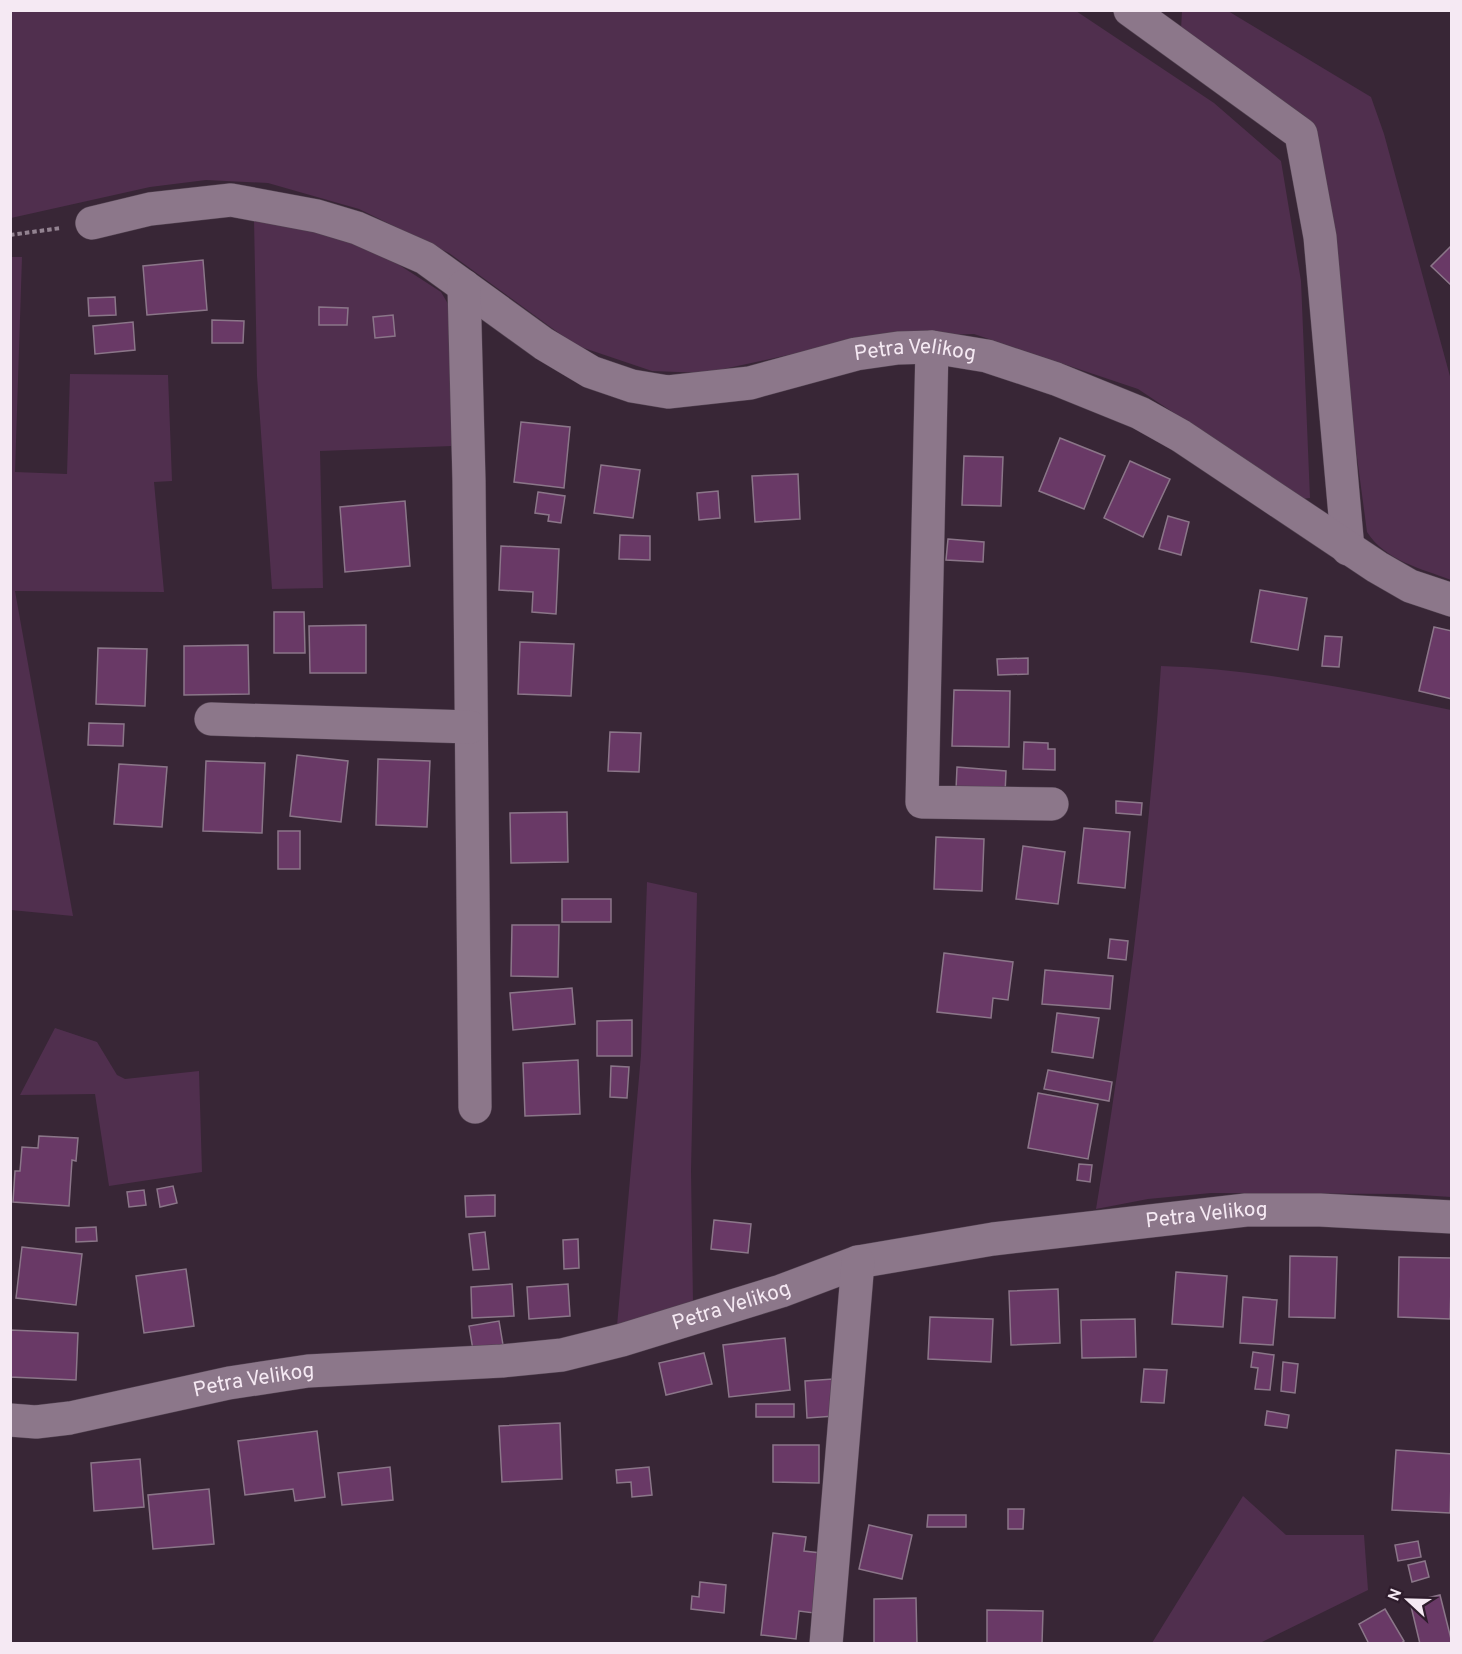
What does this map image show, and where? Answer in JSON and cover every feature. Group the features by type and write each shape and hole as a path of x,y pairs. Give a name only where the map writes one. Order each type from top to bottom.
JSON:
{"street":[{"path":"1130,10 1301,134 1320,237 1348,549"},
{"name":"Petra Velikog","path":"92,223 150,209 193,202 231,200 274,206 357,228 425,258 544,344 591,372 632,386 668,392 750,383 856,354 898,348 932,347 987,356 1056,379 1140,413 1181,436 1348,549 1410,586 1452,600"},
{"path":"464,286 470,481 470,728 475,1107"},
{"path":"932,347 922,802 1052,804"},
{"path":"211,719 470,728"},
{"name":"Petra Velikog","path":"10,1420 36,1422 70,1418 230,1383 308,1371 502,1361 562,1355 622,1340 770,1295 858,1262 993,1239 1246,1210 1320,1210 1452,1217"},
{"path":"826,1644 858,1262"}],"path":[{"path":"10,235 92,223"}],"shaded area":[{"path":"10,11 1076,11 1214,103 1281,161 1301,281 1310,498 1292,500 1204,433 1138,389 974,334 871,337 705,373 652,371 575,345 449,253 359,209 268,183 206,180 150,187 11,218"},
{"path":"1182,11 1228,11 1371,97 1384,134 1451,380 1451,580 1394,557 1375,542 1367,532 1313,129 1305,116 1181,29"},
{"path":"254,219 353,235 441,292 451,309 452,446 320,451 323,588 272,589 257,376"},
{"path":"11,257 22,257 15,472 67,474 70,374 168,375 172,481 154,482 164,592 15,591 73,916 11,910"},
{"path":"1161,666 1271,676 1451,710 1451,1197 1406,1194 1211,1193 1148,1199 1096,1209 1135,938 1150,802"},
{"path":"647,882 697,893 691,1171 693,1303 617,1326 641,1055"},
{"path":"55,1028 97,1042 117,1075 125,1079 199,1071 202,1172 109,1186 95,1094 20,1095"},
{"path":"1243,1496 1286,1535 1364,1535 1368,1590 1260,1643 1152,1643"}],"building":[{"path":"1452,245 1452,286 1431,266"},
{"path":"203,260 207,310 147,315 143,266"},
{"path":"115,297 116,315 89,316 88,298"},
{"path":"319,307 348,308 347,325 319,325"},
{"path":"393,315 395,336 375,338 373,317"},
{"path":"212,320 244,321 243,343 212,343"},
{"path":"133,322 135,350 95,354 93,326"},
{"path":"521,422 570,427 564,488 514,482"},
{"path":"1060,438 1105,456 1084,509 1039,491"},
{"path":"964,456 1003,457 1001,506 962,505"},
{"path":"1130,461 1170,479 1143,537 1104,518"},
{"path":"601,465 640,470 633,518 594,513"},
{"path":"798,474 800,519 755,522 752,476"},
{"path":"718,491 720,518 699,520 697,493"},
{"path":"538,492 565,496 561,523 548,521 549,515 535,513"},
{"path":"405,501 410,566 345,572 340,507"},
{"path":"1168,516 1189,522 1181,555 1159,549"},
{"path":"620,535 650,536 650,560 619,559"},
{"path":"948,539 984,542 983,562 946,560"},
{"path":"501,546 559,549 556,614 532,612 533,592 499,590"},
{"path":"1260,590 1307,598 1298,650 1251,642"},
{"path":"274,612 304,612 305,653 274,653"},
{"path":"366,625 366,673 310,673 309,626"},
{"path":"1434,627 1452,631 1452,699 1419,691"},
{"path":"1325,636 1342,637 1339,667 1322,666"},
{"path":"520,642 574,644 571,696 518,694"},
{"path":"248,645 249,694 184,695 184,646"},
{"path":"98,648 147,649 145,706 96,704"},
{"path":"1028,658 1028,674 998,675 997,659"},
{"path":"954,690 1010,691 1009,747 952,746"},
{"path":"89,723 124,724 123,746 88,745"},
{"path":"610,732 641,733 639,772 608,771"},
{"path":"1024,742 1048,743 1048,749 1055,749 1055,770 1023,769"},
{"path":"297,755 348,761 341,822 290,816"},
{"path":"378,759 430,761 427,827 376,825"},
{"path":"206,761 265,763 262,833 203,831"},
{"path":"119,764 167,767 162,827 114,824"},
{"path":"957,767 1006,771 1005,794 956,790"},
{"path":"1116,801 1142,803 1141,815 1116,813"},
{"path":"567,812 568,862 511,863 510,813"},
{"path":"1084,828 1130,832 1125,888 1078,883"},
{"path":"278,831 300,831 300,869 278,869"},
{"path":"936,837 984,839 982,891 934,889"},
{"path":"1023,846 1065,852 1058,904 1016,899"},
{"path":"562,899 611,899 611,922 562,922"},
{"path":"512,925 559,925 558,977 511,976"},
{"path":"1110,939 1128,941 1126,960 1108,958"},
{"path":"944,953 1013,962 1008,1000 993,998 991,1018 937,1012"},
{"path":"1045,970 1113,976 1110,1009 1042,1004"},
{"path":"572,988 575,1024 513,1030 510,993"},
{"path":"1057,1013 1099,1018 1093,1058 1052,1052"},
{"path":"632,1020 632,1056 597,1056 597,1021"},
{"path":"578,1060 580,1114 525,1116 523,1063"},
{"path":"611,1066 629,1067 627,1098 610,1097"},
{"path":"1048,1070 1112,1082 1109,1101 1044,1089"},
{"path":"1038,1093 1098,1104 1088,1159 1028,1148"},
{"path":"39,1136 78,1138 76,1161 72,1160 69,1206 13,1202 15,1171 20,1171 22,1147 38,1148"},
{"path":"1079,1164 1092,1165 1090,1182 1077,1180"},
{"path":"173,1186 177,1203 160,1207 157,1189"},
{"path":"144,1190 146,1205 129,1207 127,1192"},
{"path":"495,1195 495,1216 466,1217 465,1196"},
{"path":"714,1220 751,1224 748,1253 711,1249"},
{"path":"96,1227 97,1241 76,1242 76,1228"},
{"path":"485,1232 489,1269 473,1270 469,1234"},
{"path":"578,1239 579,1268 564,1269 563,1240"},
{"path":"22,1247 82,1254 76,1305 16,1298"},
{"path":"1290,1256 1337,1257 1335,1318 1289,1317"},
{"path":"1399,1257 1452,1258 1450,1319 1398,1317"},
{"path":"186,1269 194,1326 144,1333 136,1276"},
{"path":"1176,1272 1227,1276 1223,1327 1172,1324"},
{"path":"512,1284 514,1316 472,1318 471,1287"},
{"path":"568,1284 570,1316 529,1319 527,1287"},
{"path":"1058,1289 1060,1343 1011,1345 1009,1291"},
{"path":"1243,1297 1277,1300 1273,1345 1240,1343"},
{"path":"930,1317 993,1319 991,1362 928,1359"},
{"path":"1135,1319 1136,1357 1082,1358 1081,1320"},
{"path":"499,1321 503,1345 473,1350 469,1326"},
{"path":"10,1330 78,1333 76,1380 10,1377"},
{"path":"785,1338 790,1390 729,1397 723,1345"},
{"path":"1253,1352 1274,1355 1270,1390 1255,1389 1258,1368 1251,1367"},
{"path":"704,1353 712,1384 666,1395 659,1363"},
{"path":"1283,1362 1298,1364 1295,1393 1281,1391"},
{"path":"1144,1369 1167,1370 1164,1403 1141,1402"},
{"path":"833,1379 835,1416 807,1418 805,1381"},
{"path":"756,1404 794,1404 794,1417 756,1417"},
{"path":"1267,1411 1289,1415 1287,1428 1265,1425"},
{"path":"560,1423 562,1479 502,1482 499,1426"},
{"path":"317,1431 325,1497 295,1501 293,1489 245,1495 238,1441"},
{"path":"773,1445 819,1445 819,1483 773,1482"},
{"path":"1396,1450 1452,1454 1450,1513 1392,1510"},
{"path":"140,1459 144,1507 94,1511 91,1463"},
{"path":"390,1467 393,1500 342,1505 338,1473"},
{"path":"649,1467 652,1495 632,1497 631,1482 617,1483 616,1470"},
{"path":"209,1489 214,1544 153,1549 148,1495"},
{"path":"1008,1509 1024,1509 1023,1529 1008,1529"},
{"path":"928,1515 966,1515 966,1527 927,1527"},
{"path":"869,1525 912,1535 902,1579 859,1569"},
{"path":"773,1533 806,1537 804,1551 821,1553 814,1613 799,1611 796,1639 761,1635"},
{"path":"1418,1541 1421,1557 1398,1561 1395,1545"},
{"path":"1425,1561 1429,1577 1412,1582 1408,1565"},
{"path":"700,1582 726,1585 724,1613 691,1609 692,1596 699,1597"},
{"path":"1440,1595 1452,1643 1420,1644 1410,1602"},
{"path":"916,1598 917,1644 874,1644 874,1599"},
{"path":"1385,1609 1404,1641 1400,1644 1369,1644 1359,1624"},
{"path":"987,1610 1043,1611 1042,1644 987,1644"}]}
